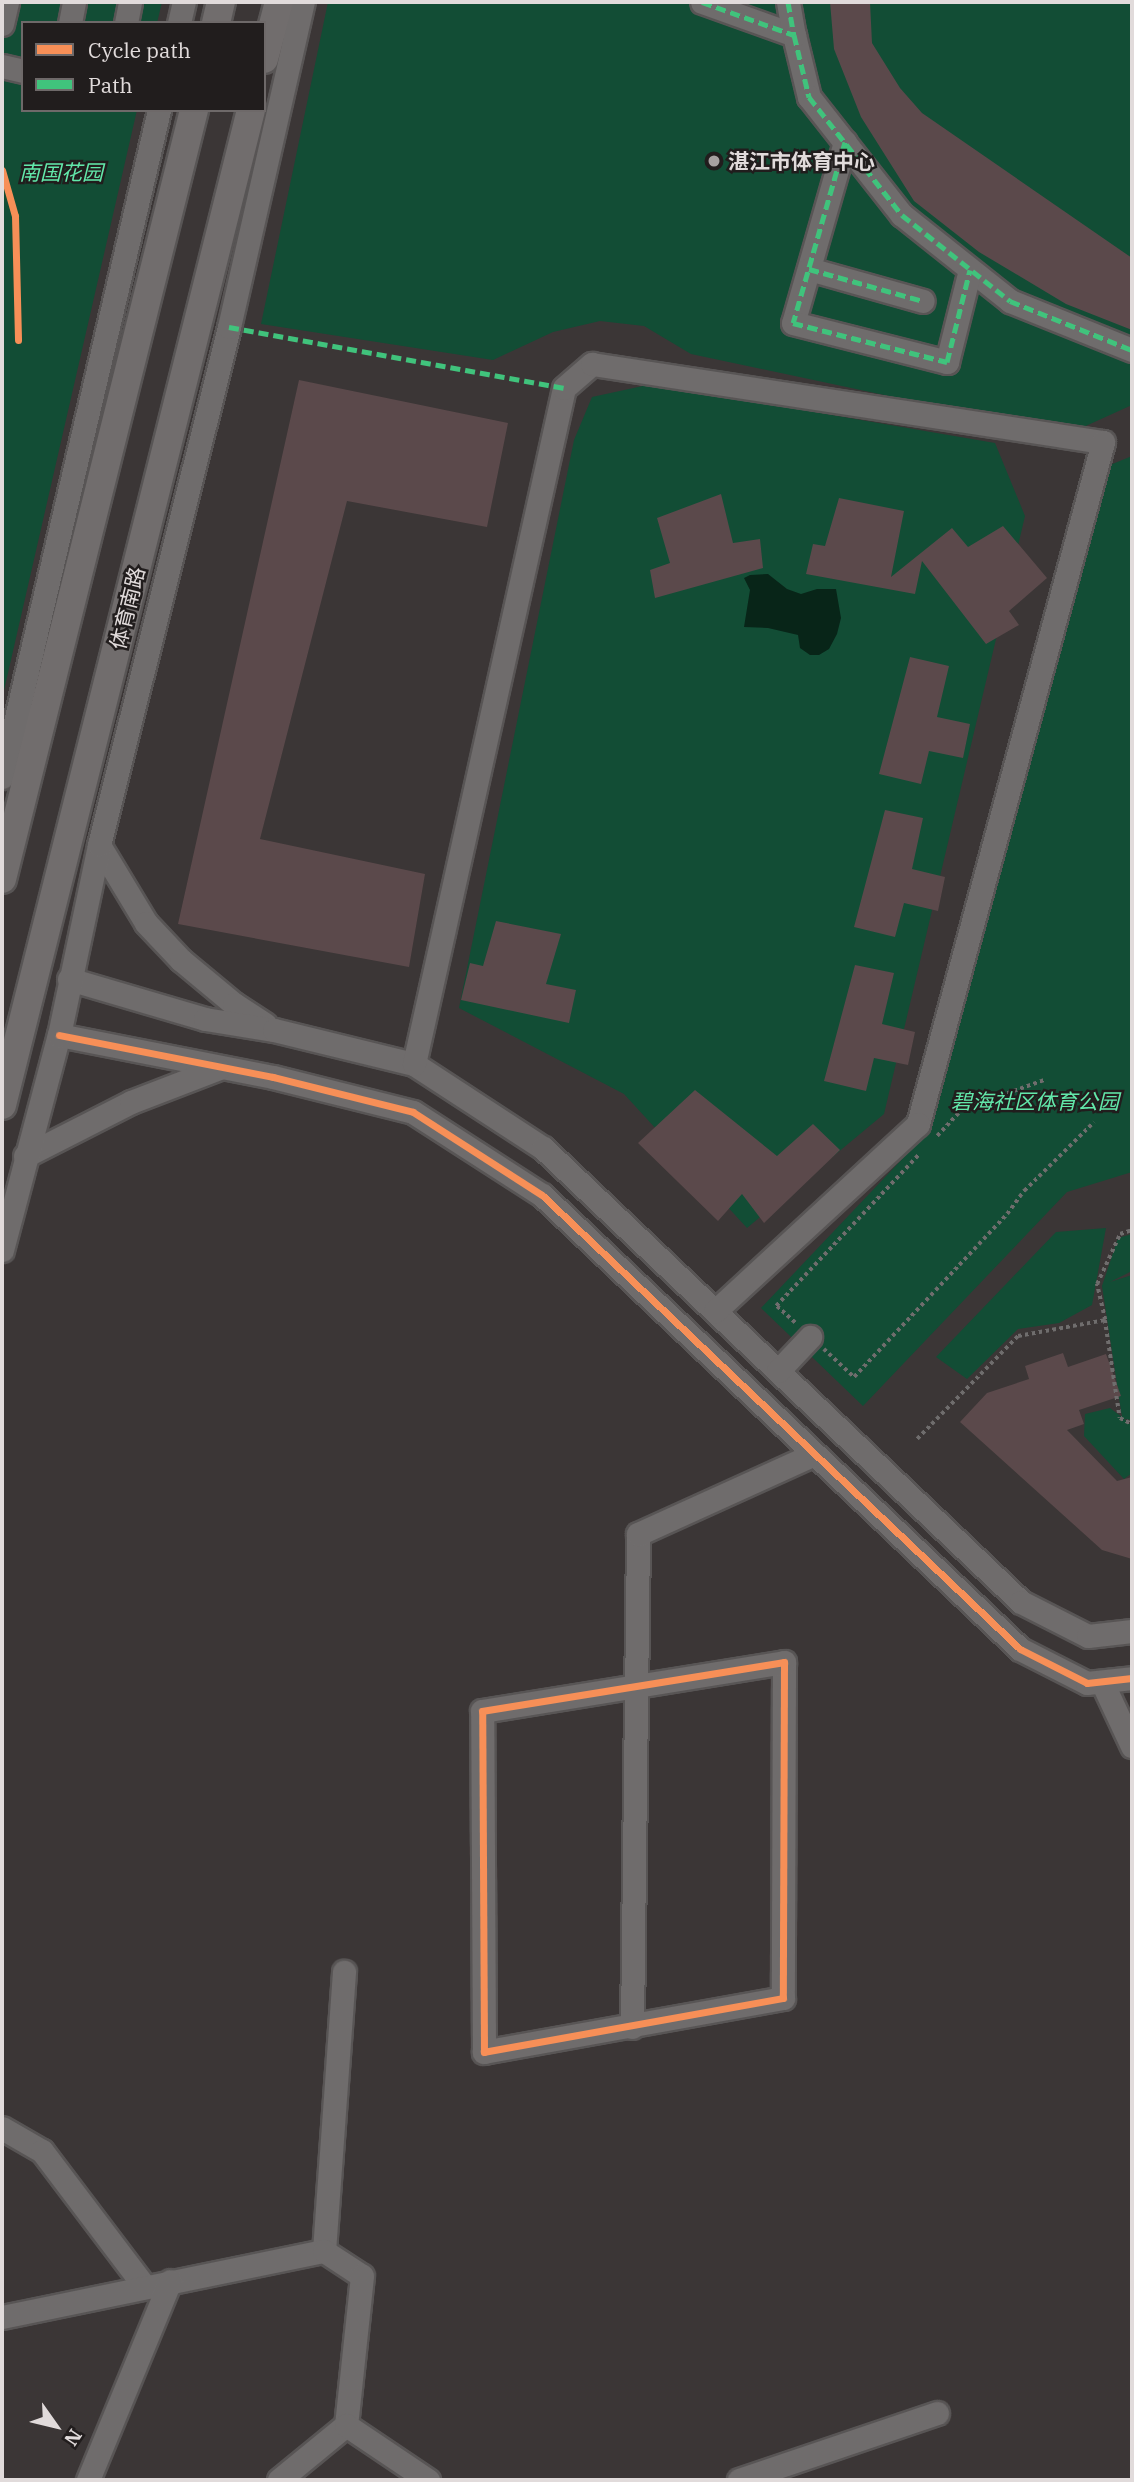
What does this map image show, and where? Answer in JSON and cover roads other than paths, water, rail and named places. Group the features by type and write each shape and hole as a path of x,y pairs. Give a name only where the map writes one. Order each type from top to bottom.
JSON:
{"main road":[{"path":"216,21 221,2"},
{"path":"266,51 279,2"},
{"path":"2,879 194,112"},
{"name":"体育南路","path":"2,1105 250,112"}],"street":[{"path":"2,24 7,2"},
{"path":"70,21 74,2"},
{"path":"126,21 130,2"},
{"path":"179,21 184,2"},
{"path":"2,1250 59,1035 99,845 229,327 303,2"},
{"path":"702,2 794,35"},
{"path":"788,2 809,97 902,215 1010,302 1132,350"},
{"path":"2,66 21,71"},
{"path":"2,777 159,112"},
{"path":"845,142 793,324 947,362 970,270"},
{"path":"809,269 923,301"},
{"path":"414,1065 565,388 592,364 1103,442 918,1124 715,1311"},
{"path":"99,845 146,923 181,960 234,1004 274,1030"},
{"path":"69,979 205,1019 274,1030 414,1065 543,1148 1021,1602 1088,1636 1132,1631"},
{"path":"59,1035 273,1077 413,1112 542,1195 1020,1649 1087,1683 1132,1678"},
{"path":"25,1157 131,1102 219,1068"},
{"path":"778,1371 810,1337"},
{"path":"632,2026 638,1534 814,1454"},
{"path":"784,1662 783,1998 632,2026 484,2052 482,1711 784,1662"},
{"path":"1102,1682 1132,1746"},
{"path":"324,2251 344,1972"},
{"path":"2,2128 42,2151 144,2286"},
{"path":"2,2317 324,2251 362,2276 346,2425 279,2480"},
{"path":"88,2480 170,2281"},
{"path":"739,2480 937,2413"},
{"path":"346,2425 428,2480"}],"place":[{"name":"湛江市体育中心","path":"714,161"}],"park label":[{"name":"南国花园","path":"61,172"},
{"name":"碧海社区体育公园","path":"1035,1101"}]}
